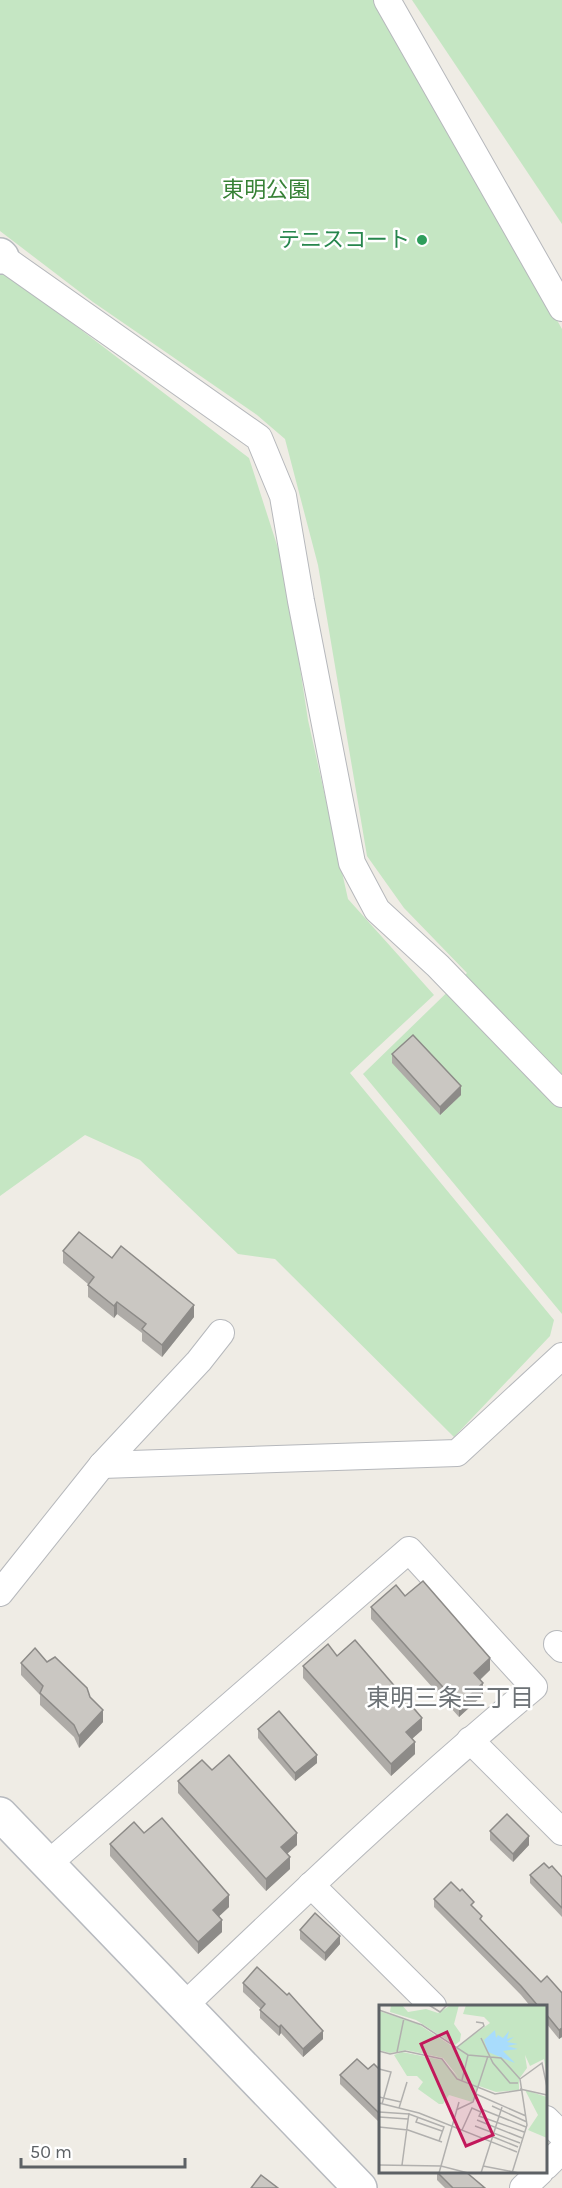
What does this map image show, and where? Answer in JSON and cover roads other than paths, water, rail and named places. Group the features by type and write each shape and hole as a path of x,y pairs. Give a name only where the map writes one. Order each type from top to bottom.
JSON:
{"street":[{"path":"387,0 562,308"},
{"path":"1,256 259,438 283,496 352,863 377,910 438,966 562,1094"},
{"path":"0,1593 102,1465 199,1361 221,1333"},
{"path":"102,1465 457,1453 562,1356"},
{"path":"49,1863 409,1550 534,1688 470,1740 311,1885 184,2006"},
{"path":"470,1740 562,1832"},
{"path":"0,1814 360,2188"},
{"path":"311,1885 431,2005"},
{"path":"547,2120 562,2135"},
{"path":"547,2165 562,2150"},
{"path":"524,2188 539,2173"}],"place":[{"name":"テニスコート","path":"422,240"}],"district":[{"name":"東明三条三丁目","path":"450,1698"}],"park label":[{"name":"東明公園","path":"266,190"}]}
